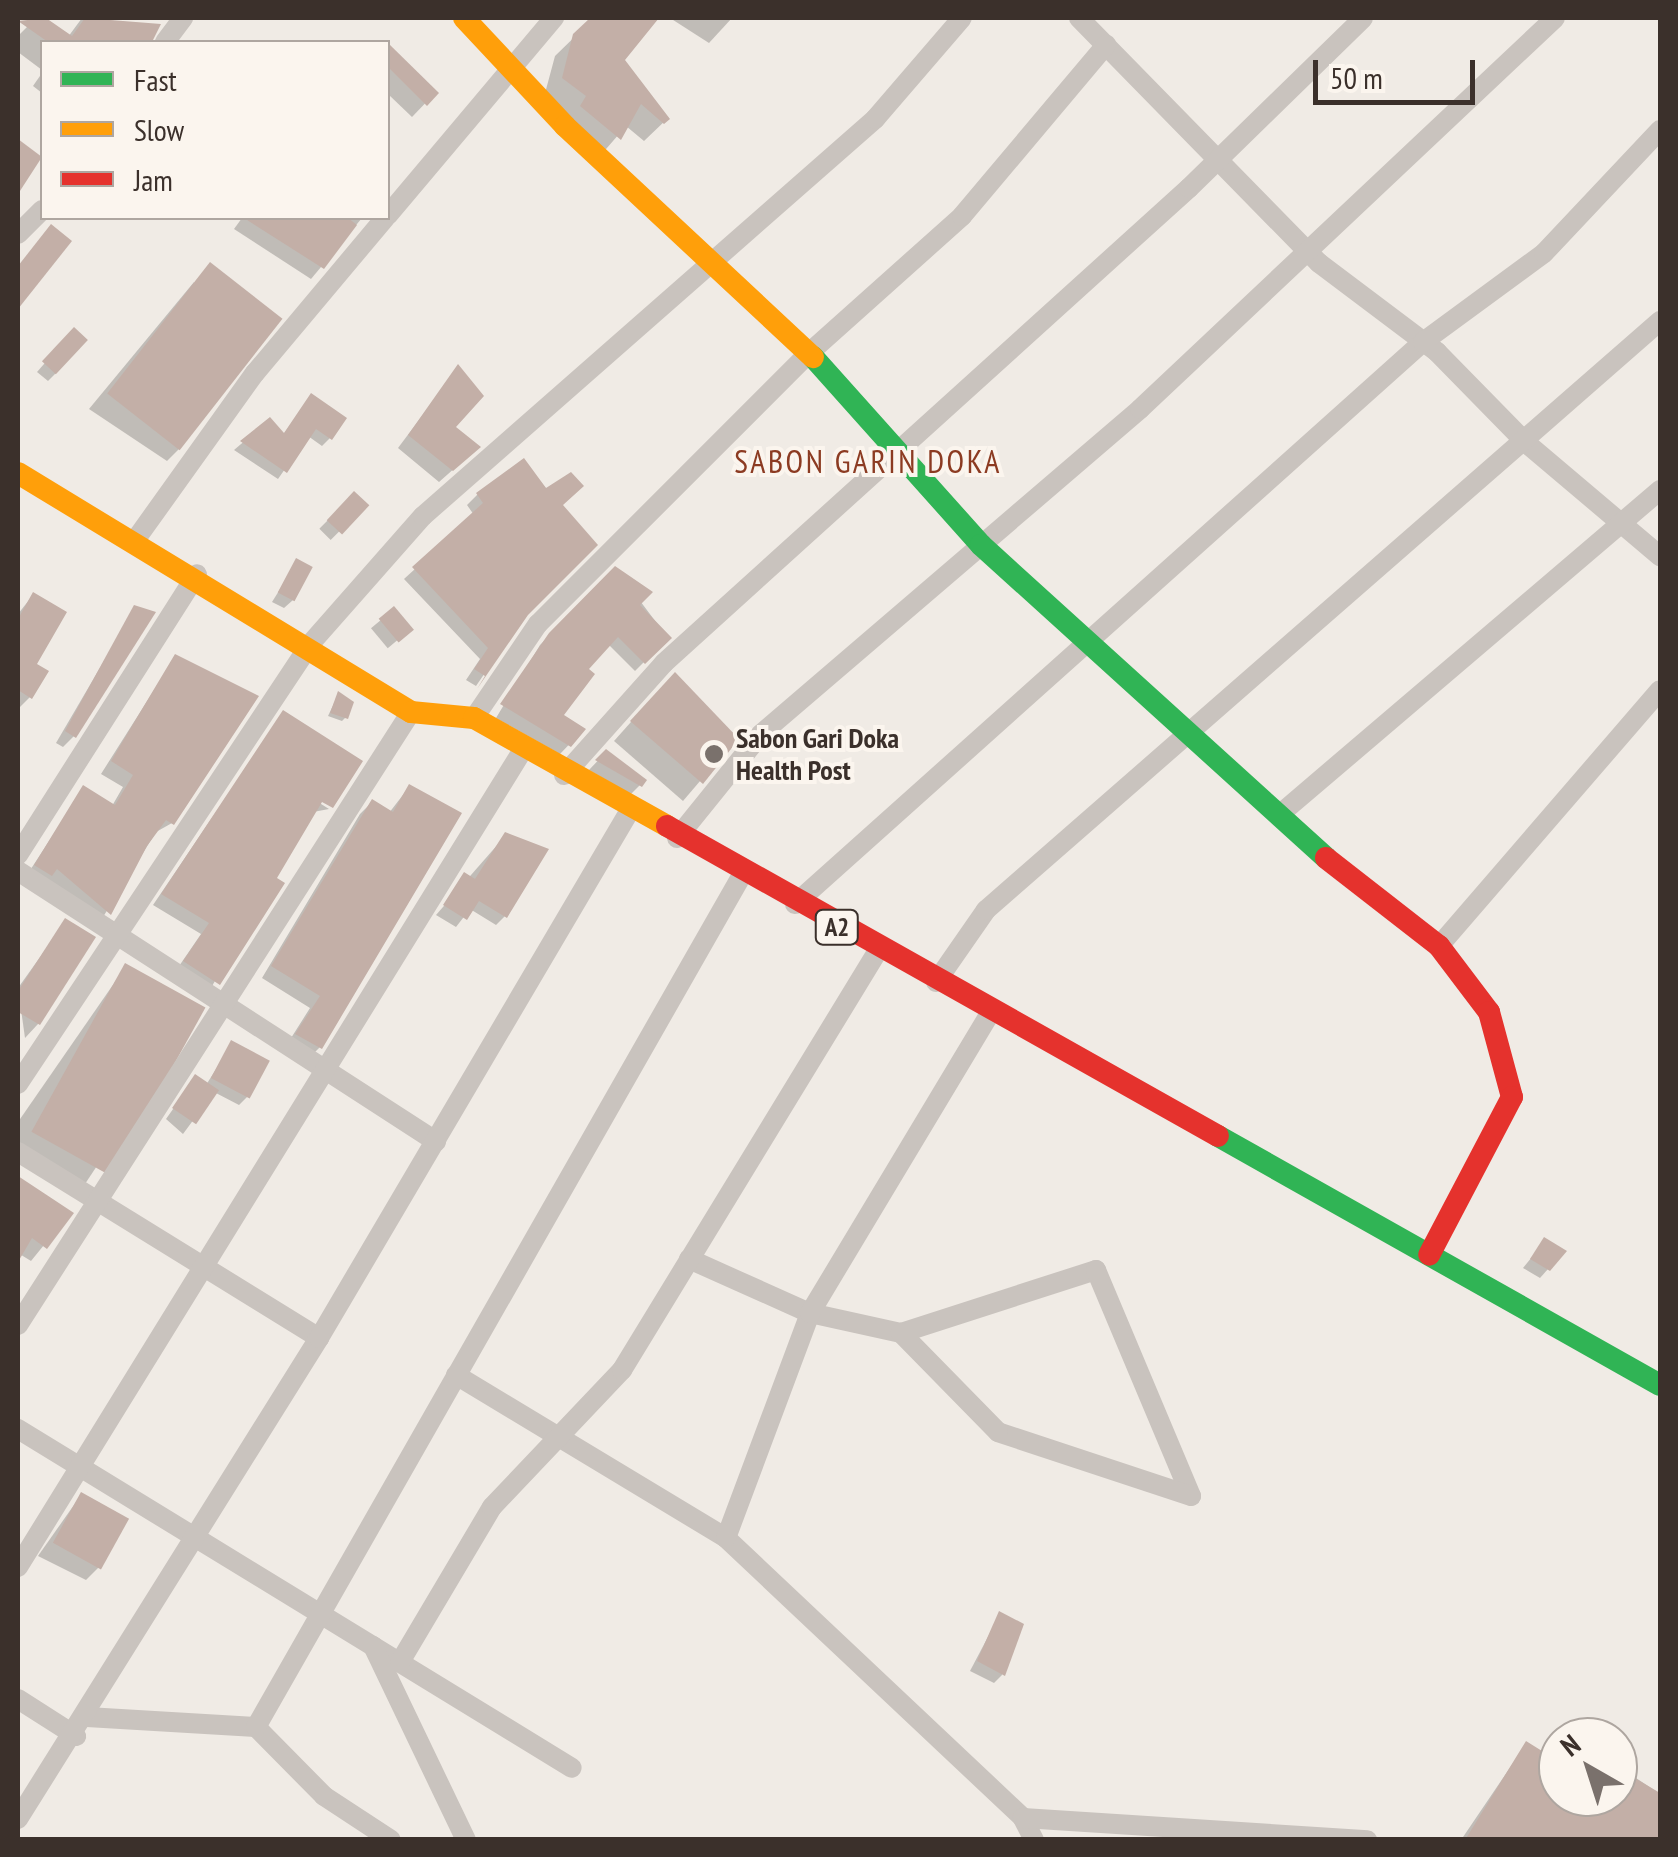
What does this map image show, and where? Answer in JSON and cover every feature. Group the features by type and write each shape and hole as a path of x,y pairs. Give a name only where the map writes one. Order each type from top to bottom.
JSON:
{"main road":[{"path":"464,18 711,264 809,353 899,447 981,545 1279,815 1439,946 1489,1012 1512,1097 1429,1255"},
{"path":"18,473 311,642 411,712 474,718"},
{"name":"A2","path":"474,718 522,753 1660,1385"}],"street":[{"path":"166,40 183,18"},
{"path":"390,211 554,18"},
{"path":"18,1084 118,942 311,642 423,516 875,119 962,18"},
{"path":"1078,18 1222,156 1308,252 1423,342 1525,442 1660,556"},
{"path":"563,776 664,663 1222,156 1363,18"},
{"path":"677,838 761,734 981,545 1308,252 1556,18"},
{"path":"474,718 538,624 809,353 962,216 1106,45"},
{"path":"794,904 1423,342 1544,253 1660,130"},
{"path":"18,234 40,212"},
{"path":"136,539 255,373 383,220"},
{"path":"936,982 986,910 1187,730 1525,442 1660,321"},
{"path":"1279,815 1660,490"},
{"path":"18,856 197,574"},
{"path":"1439,946 1660,690"},
{"path":"18,1325 411,712"},
{"path":"18,1568 522,753"},
{"path":"18,1819 82,1726 189,1536 320,1338 629,812"},
{"path":"18,870 219,1008 436,1141"},
{"path":"256,1727 323,1618 456,1375 742,875"},
{"path":"400,1662 492,1508 622,1370 878,950"},
{"path":"726,1538 810,1313 991,1012"},
{"path":"18,1152 320,1338"},
{"path":"689,1259 810,1313 900,1334 1096,1270 1191,1496 998,1432 900,1334"},
{"path":"456,1375 726,1538 1023,1818 1034,1840"},
{"path":"18,1429 572,1768"},
{"path":"373,1646 466,1840"},
{"path":"18,1699 82,1726 256,1727 324,1796 391,1840"},
{"path":"1023,1818 1367,1840"}],"building":[{"path":"46,18 72,36 85,18 161,24 153,40 45,40 18,21"},
{"path":"590,18 659,18 625,60 670,119 664,124 641,104 621,140 580,106 586,96 562,78 573,34"},
{"path":"390,45 439,93 427,106 390,69"},
{"path":"18,139 40,156 40,160 18,194"},
{"path":"247,220 351,220 357,225 324,269"},
{"path":"51,224 72,241 18,309 18,266"},
{"path":"210,262 282,319 180,450 107,394"},
{"path":"74,327 88,340 56,374 42,361"},
{"path":"458,364 484,396 456,427 481,447 453,471 408,435"},
{"path":"311,393 347,418 332,440 316,429 287,473 240,441 270,417 284,433"},
{"path":"524,458 546,488 571,472 584,486 563,505 598,545 528,615 477,689 485,676 474,669 488,648 412,567 483,503 476,493"},
{"path":"354,491 369,505 342,535 327,520"},
{"path":"296,558 313,567 294,601 278,592"},
{"path":"615,566 653,592 640,605 672,638 645,664 618,637 589,669 595,674 564,715 586,729 571,747 500,704 549,633"},
{"path":"33,592 67,612 37,664 49,671 32,699 18,690 18,619"},
{"path":"134,605 156,612 76,738 65,731"},
{"path":"394,606 414,630 399,643 379,619"},
{"path":"175,654 259,696 174,825 166,820 147,846 111,915 57,869 52,876 34,865 83,785 115,805 133,775 111,761"},
{"path":"675,672 739,739 703,784 630,721"},
{"path":"338,691 354,702 348,719 330,713"},
{"path":"283,710 363,761 333,808 322,802 277,878 285,883 220,985 183,961 209,923 161,894"},
{"path":"606,749 647,780 642,787 595,760"},
{"path":"409,784 462,813 322,1049 295,1034 320,996 271,966 372,799 393,812"},
{"path":"505,832 549,849 507,918 479,901 467,920 443,905 464,872 475,879"},
{"path":"65,918 96,937 40,1025 18,1012 18,991"},
{"path":"125,963 205,1008 112,1176 31,1132"},
{"path":"231,1040 270,1061 250,1099 211,1078"},
{"path":"195,1074 219,1090 196,1124 172,1108"},
{"path":"18,1176 74,1213 47,1249 32,1238 18,1262"},
{"path":"1544,1237 1567,1251 1550,1271 1530,1259"},
{"path":"81,1492 129,1519 101,1569 53,1543"},
{"path":"999,1611 1024,1624 1005,1676 977,1661"},
{"path":"1526,1741 1538,1748 1538,1817 1638,1817 1638,1780 1660,1793 1660,1840 1465,1840"}],"traffic: fast":[{"path":"813,357 981,545 1326,858"},
{"path":"1218,1136 1660,1385"}],"traffic: slow":[{"path":"464,18 565,126 813,357"},
{"path":"18,473 411,712 474,718 667,826"}],"traffic: jam":[{"path":"667,826 1218,1136"},
{"path":"1326,858 1439,946 1489,1012 1512,1097 1429,1255"}],"place":[{"name":"Sabon Gari Doka Health Post","path":"714,754"}],"district":[{"name":"SABON GARIN DOKA","path":"868,461"}]}
